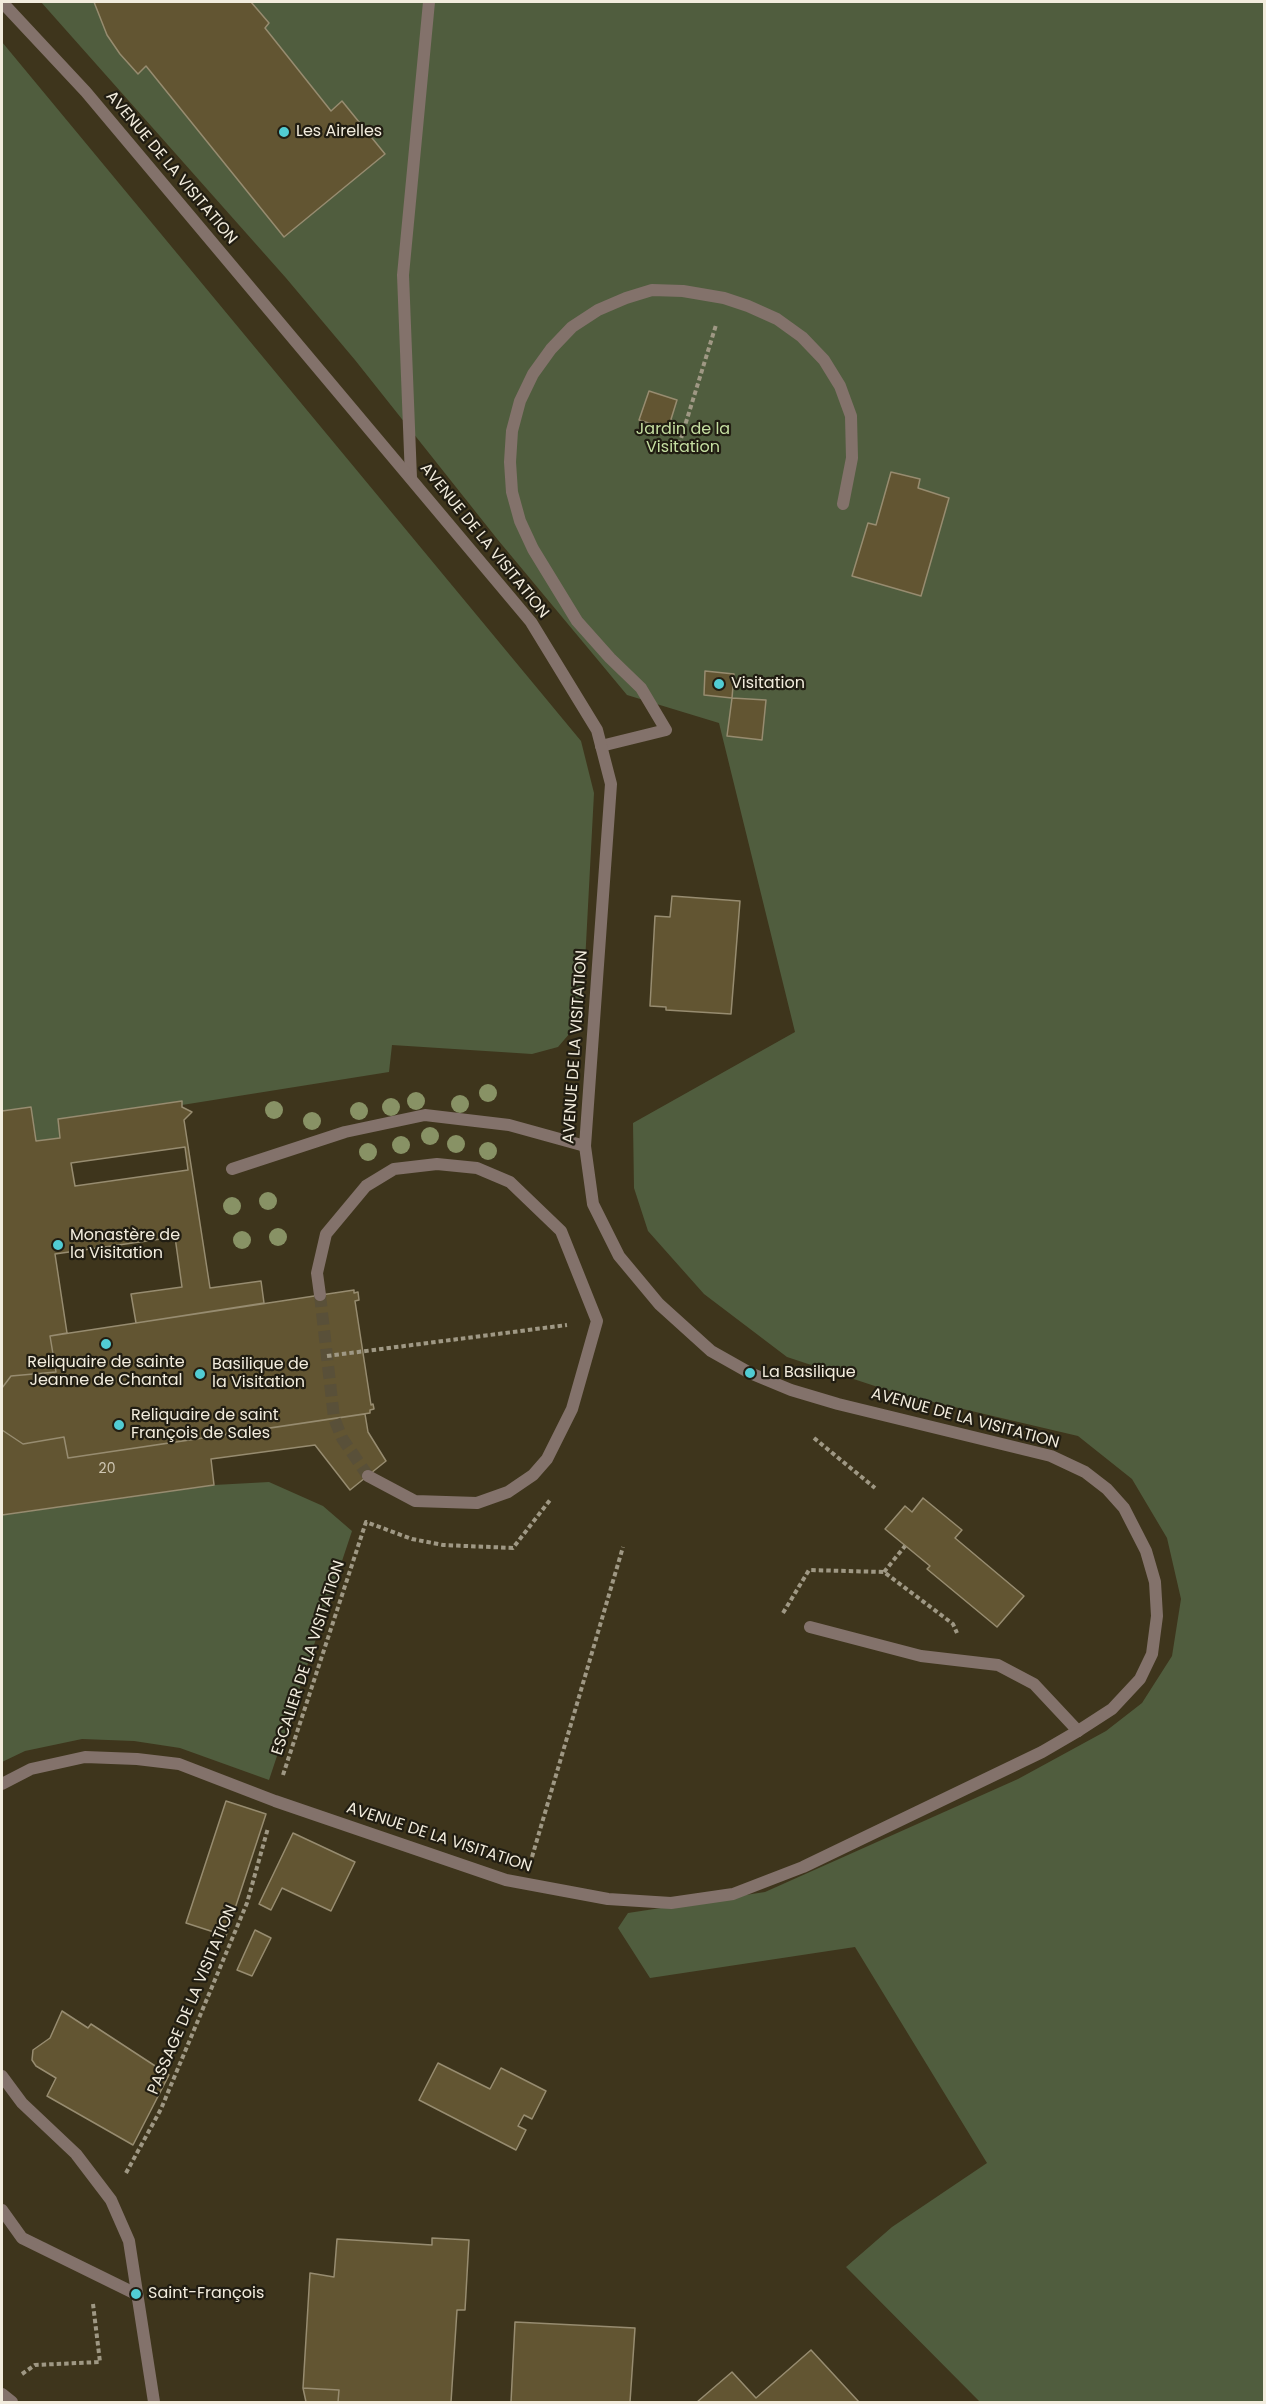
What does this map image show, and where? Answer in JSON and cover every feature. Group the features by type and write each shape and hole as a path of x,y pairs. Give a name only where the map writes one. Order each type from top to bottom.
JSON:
{"street":[{"name":"AVENUE DE LA VISITATION","path":"2,2 86,92 531,622 597,730 611,784 585,1146 593,1204 618,1256 659,1304 711,1350 750,1372 790,1390 838,1404 1051,1456 1085,1473 1107,1489 1124,1508 1146,1551 1155,1582 1157,1616 1152,1654 1140,1679 1112,1708 1078,1731 1042,1752 803,1867 734,1894 671,1903 608,1899 506,1880 275,1801 178,1764 137,1759 85,1757 31,1769 2,1784"},
{"path":"411,477 403,274 429,2"},
{"path":"601,746 666,730 641,688 577,621 533,549 520,521 512,492 510,462 512,431 520,401 533,374 550,349 572,327 598,310 626,297 652,290 683,291 724,298 777,319 802,337 824,360 840,386 851,416 852,458 843,504"},
{"path":"232,1169 345,1132 425,1115 509,1125 585,1146"},
{"path":"320,1295 317,1273 326,1234 366,1186 394,1169 437,1164 477,1168 510,1182 561,1231 597,1321 572,1409 547,1459 533,1475 508,1492 477,1503 415,1501 368,1476"},
{"path":"810,1627 921,1656 998,1665 1034,1684 1078,1731"},
{"path":"2,2076 22,2103 76,2154 111,2200 129,2241 154,2403"},
{"path":"2,2210 22,2238 136,2294"},
{"path":"2,2394 12,2403"}],"path":[{"path":"679,445 724,298"},
{"path":"327,1356 597,1321"},
{"path":"814,1438 875,1488"},
{"name":"ESCALIER DE LA VISITATION","path":"275,1801 366,1522"},
{"path":"884,1572 905,1545"},
{"path":"524,1884 623,1547"},
{"path":"783,1613 809,1570 884,1572 953,1624 969,1662"},
{"name":"PASSAGE DE LA VISITATION","path":"111,2200 161,2109 247,1903 275,1801"},
{"path":"18,2377 35,2365 100,2362 89,2271"}],"green space":[{"name":"Jardin de la Visitation","path":"41,2 1264,2 1264,2402 980,2402 846,2267 892,2227 987,2163 855,1947 650,1978 618,1928 628,1913 765,1892 1018,1779 1106,1731 1142,1703 1172,1656 1181,1599 1167,1538 1132,1479 1078,1436 899,1394 787,1357 704,1294 648,1231 634,1188 633,1123 795,1032 719,723 627,695 286,278"},
{"path":"2,42 581,741 594,793 582,1019 558,1047 532,1054 392,1045 389,1072 182,1105 181,1101 58,1119 60,1138 36,1141 31,1107 2,1111"},
{"path":"269,1482 323,1506 352,1531 269,1780 180,1748 134,1741 82,1739 25,1751 2,1762 2,1515 214,1485"}],"building":[{"name":"Les Airelles","path":"94,2 251,2 269,23 265,28 331,111 342,101 385,154 284,237 146,66 138,74 120,54 107,35"},
{"path":"649,391 677,400 668,429 639,420"},
{"path":"891,472 920,479 918,488 949,498 921,596 852,576 868,523 876,525"},
{"name":"Visitation","path":"705,671 734,674 732,698 704,695"},
{"path":"732,698 766,700 762,740 727,736"},
{"path":"672,896 740,901 731,1014 666,1010 666,1007 650,1006 655,916 670,917"},
{"name":"Monastère de la Visitation","path":"182,1101 182,1107 192,1112 184,1120 210,1288 261,1281 264,1303 136,1323 131,1294 182,1287 175,1237 55,1254 67,1333 50,1336 56,1372 11,1376 2,1388 2,1111 31,1107 36,1141 60,1138 58,1119","holes":["185,1147 188,1170 75,1186 71,1163"]},
{"name":"Basilique de la Visitation","path":"354,1290 354,1293 358,1292 359,1300 355,1301 371,1405 373,1404 374,1409 370,1410 370,1413 68,1458 64,1437 23,1444 2,1430 2,1388 11,1376 56,1372 50,1336"},
{"path":"365,1414 368,1432 386,1461 350,1490 315,1445 211,1459 214,1485 2,1515 2,1430 23,1444 64,1437 68,1458"},
{"path":"923,1498 962,1530 955,1538 1024,1596 997,1627 927,1569 930,1566 885,1529 905,1506 912,1512"},
{"path":"226,1801 266,1814 226,1936 186,1923"},
{"path":"293,1833 355,1862 331,1911 282,1888 271,1910 259,1904"},
{"path":"255,1930 271,1938 252,1976 237,1970"},
{"path":"62,2011 88,2028 91,2024 169,2075 133,2145 47,2096 56,2078 36,2066 32,2060 33,2050 50,2038"},
{"path":"438,2063 490,2089 501,2068 546,2091 532,2119 524,2115 518,2126 526,2130 516,2150 419,2100"},
{"path":"432,2238 469,2240 465,2310 457,2310 451,2402 338,2402 339,2390 303,2388 310,2273 334,2277 337,2239 432,2245"},
{"path":"515,2322 635,2328 630,2402 511,2402"},
{"path":"811,2350 859,2402 697,2402 732,2372 756,2398"},
{"path":"303,2388 339,2390 338,2402 306,2402"}],"tunnel":[{"path":"320,1295 334,1418 342,1438 368,1476"}],"place":[{"name":"Les Airelles","path":"284,132"},
{"name":"Visitation","path":"719,684"},
{"name":"Monastère de la Visitation","path":"58,1245"},
{"name":"Reliquaire de sainte Jeanne de Chantal","path":"106,1344"},
{"name":"La Basilique","path":"750,1373"},
{"name":"Basilique de la Visitation","path":"200,1374"},
{"name":"Reliquaire de saint François de Sales","path":"119,1425"},
{"name":"Saint-François","path":"136,2294"}]}
